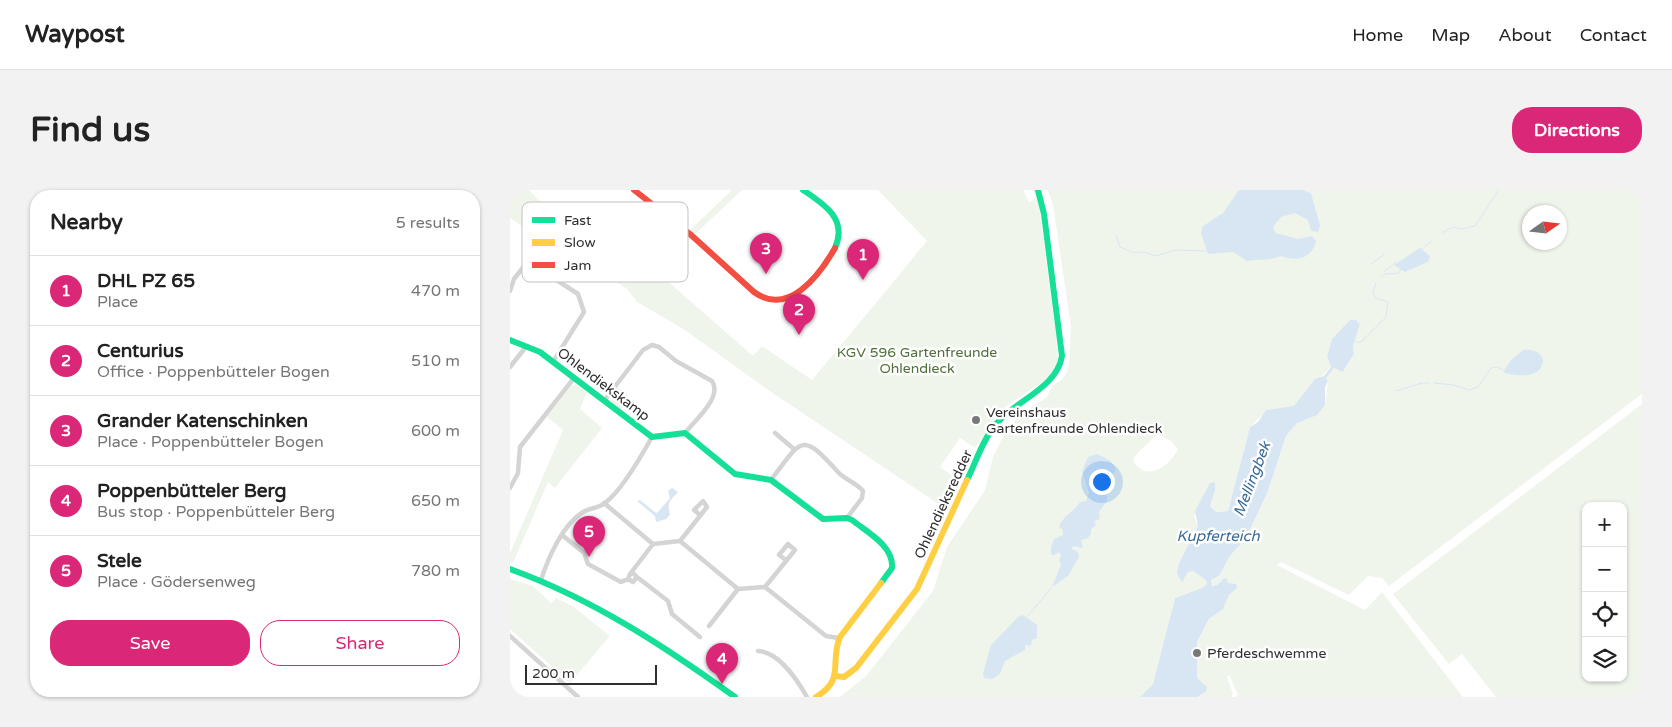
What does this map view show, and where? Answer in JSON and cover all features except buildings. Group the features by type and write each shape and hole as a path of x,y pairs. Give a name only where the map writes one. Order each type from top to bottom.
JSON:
{"street":[{"path":"634,190 650,202"},
{"path":"688,233 754,292 763,298 775,301 787,299 800,292 826,261 837,244 838,225 833,212 803,190"},
{"name":"Ohlendieksredder","path":"836,676 844,677 856,668 917,589 952,509 995,425 1018,403 1052,379 1060,369 1061,347 1044,214 1038,190"},
{"path":"510,291 514,279 522,269"},
{"path":"553,362 584,312 578,294 560,282"},
{"name":"Ohlendiekskamp","path":"510,340 525,348 540,352 652,437 685,433"},
{"path":"604,401 644,350 652,345 659,347 676,361 712,381 716,389 714,397 685,433 735,474 771,480 823,519 847,518 890,552 893,564 838,638 836,676 829,688 816,697"},
{"path":"510,367 525,348"},
{"path":"510,488 518,473 520,447 574,378"},
{"path":"775,433 794,449"},
{"path":"541,580 554,548 562,535 583,512 604,503 635,466 652,437"},
{"path":"771,480 794,449 803,444 811,446 828,458 839,474 863,491 862,498 847,518"},
{"path":"604,503 653,544"},
{"path":"680,541 700,515"},
{"path":"562,535 584,553 588,564 621,582 628,579 653,544 680,541 738,589 765,587 826,636 838,638"},
{"path":"765,587 786,560"},
{"path":"510,569 541,580 581,598 622,621 735,697"},
{"path":"630,574 633,573 668,601 672,614 700,637"},
{"path":"628,579 633,582 637,577"},
{"path":"709,626 738,589"},
{"path":"510,636 578,697"},
{"path":"758,651 765,652 792,672 807,697"}],"green space":[{"path":"510,190 529,190 540,202 522,202 522,226 510,218"},
{"path":"732,190 742,190 688,241 688,232"},
{"name":"KGV 596 Gartenfreunde Ohlendieck","path":"878,190 1023,190 1029,202 1036,199 1033,190 1037,190 1056,334 1058,363 1051,377 1010,403 999,413 975,448 960,438 940,467 955,478 943,507 768,390 685,330 637,302 627,289 617,282 669,282 753,356 762,346 812,380 927,241"},
{"path":"1048,190 1642,190 1642,394 1389,586 1382,578 1368,576 1349,595 1281,562 1277,565 1365,610 1382,592 1463,697 1236,697 1238,695 1229,675 1227,677 1233,694 1231,697 1197,697 1206,692 1207,688 1197,678 1197,642 1209,619 1225,605 1229,595 1237,588 1221,580 1217,585 1212,586 1211,580 1219,576 1230,556 1246,538 1268,491 1286,436 1297,423 1315,414 1325,405 1328,381 1326,378 1334,368 1345,370 1354,354 1353,346 1360,324 1356,320 1350,320 1332,340 1327,357 1331,367 1309,388 1297,404 1289,409 1270,410 1250,427 1228,511 1215,512 1210,506 1213,496 1194,516 1198,526 1179,563 1185,577 1188,572 1193,571 1206,580 1207,584 1202,588 1175,598 1153,684 1140,697 840,697 866,676 933,591 947,547 985,490 993,457 1007,429 1019,416 1047,397 1053,385 1062,380 1067,372 1071,326 1053,205","holes":["1157,434 1171,441 1178,449 1169,462 1157,470 1144,471 1133,460"]},
{"path":"576,384 587,392 580,409 602,428 555,488 548,482 513,563 510,562 510,553 563,430 547,417 571,386"},
{"path":"618,387 627,394 628,401 621,410 612,404 611,396"},
{"path":"1642,404 1642,697 1496,697 1462,654 1449,664 1393,594"},
{"path":"510,579 533,586 551,603 556,598 574,607 610,636 570,683 510,629"}],"water":[{"path":"1239,190 1302,190 1311,193 1320,225 1318,232 1311,231 1308,220 1295,213 1281,217 1273,227 1275,233 1298,239 1312,236 1316,241 1311,252 1298,259 1281,256 1271,259 1247,261 1233,252 1208,254 1201,233 1203,226 1223,213"},
{"path":"1420,248 1430,256 1428,262 1405,272 1394,265"},
{"name":"Kupferteich","path":"1350,320 1356,320 1360,324 1353,346 1354,354 1343,372 1334,368 1326,378 1328,381 1325,387 1325,405 1317,415 1297,423 1286,436 1268,491 1246,538 1230,556 1219,576 1211,580 1212,586 1217,585 1224,578 1227,579 1228,583 1236,584 1237,588 1229,595 1223,609 1209,619 1197,642 1197,678 1207,687 1206,692 1197,697 1140,697 1153,684 1175,598 1202,588 1207,584 1206,580 1193,571 1188,572 1182,582 1177,574 1179,563 1198,526 1195,511 1210,483 1215,482 1215,490 1210,506 1216,512 1228,511 1250,427 1258,422 1266,410 1294,406 1315,379 1324,376 1331,367 1327,357 1332,339"},
{"path":"1523,350 1535,351 1541,356 1543,359 1542,366 1539,370 1528,375 1514,375 1503,372 1511,360"},
{"path":"1097,454 1111,461 1116,470 1107,482 1107,501 1099,512 1100,519 1094,521 1096,525 1091,529 1091,534 1088,538 1081,540 1083,548 1073,546 1072,549 1078,552 1079,557 1068,576 1052,587 1061,565 1059,560 1061,556 1059,552 1053,556 1051,554 1051,547 1054,539 1063,535 1063,530 1059,527 1063,519 1080,502 1086,501 1089,493 1082,471 1088,457"},
{"path":"672,488 678,492 670,502 670,515 666,519 656,522 655,516 637,501 640,500 656,513 670,498 668,491"},
{"path":"1023,615 1037,625 1037,638 1032,640 1031,646 1025,645 1025,650 1005,661 1000,674 992,679 984,678 983,673 991,645 1018,617"}],"waterway":[{"name":"Mellingbek","path":"1442,233 1453,227 1462,229 1475,226 1499,190"},
{"path":"1116,235 1120,247 1135,253 1144,252 1156,256 1176,250 1206,251"},
{"name":"Mellingbek","path":"1421,250 1431,241"},
{"path":"1371,264 1384,255"},
{"path":"1384,272 1396,262"},
{"name":"Mellingbek","path":"1381,278 1385,274 1399,273 1401,269"},
{"name":"Mellingbek","path":"1355,340 1358,343 1362,341 1386,317 1388,302 1375,298 1373,291 1376,283"},
{"path":"1434,383 1454,385 1469,390 1478,387 1491,368 1497,367 1503,370"},
{"path":"1396,391 1422,383 1429,383"},
{"path":"1027,617 1052,587"}],"traffic: fast":[{"path":"803,190 832,213 838,229 835,248"},
{"path":"967,480 991,430 1004,416 1035,393 1052,377 1059,367 1062,356 1044,214 1038,190"},
{"path":"510,340 540,352 652,437 685,433 735,474 771,480 823,519 847,518 852,520 878,540 889,553 892,568 881,583"},
{"path":"510,569 570,594 599,609 682,660 735,697"}],"traffic: slow":[{"path":"836,676 844,677 856,668 917,589 967,480"},
{"path":"816,697 831,684 834,677 837,646 840,637 881,583"}],"traffic: jam":[{"path":"634,190 649,202"},
{"path":"688,232 754,292 767,298 779,300 801,290 811,281 835,248"}],"place":[{"name":"Grander Katenschinken","path":"766,274"},
{"name":"DHL PZ 65","path":"863,280"},
{"name":"Centurius","path":"799,335"},
{"name":"Vereinshaus Gartenfreunde Ohlendieck","path":"976,420"},
{"name":"Stele","path":"589,557"},
{"name":"Pferdeschwemme","path":"1197,653"},
{"name":"Poppenbütteler Berg","path":"722,684"}]}
